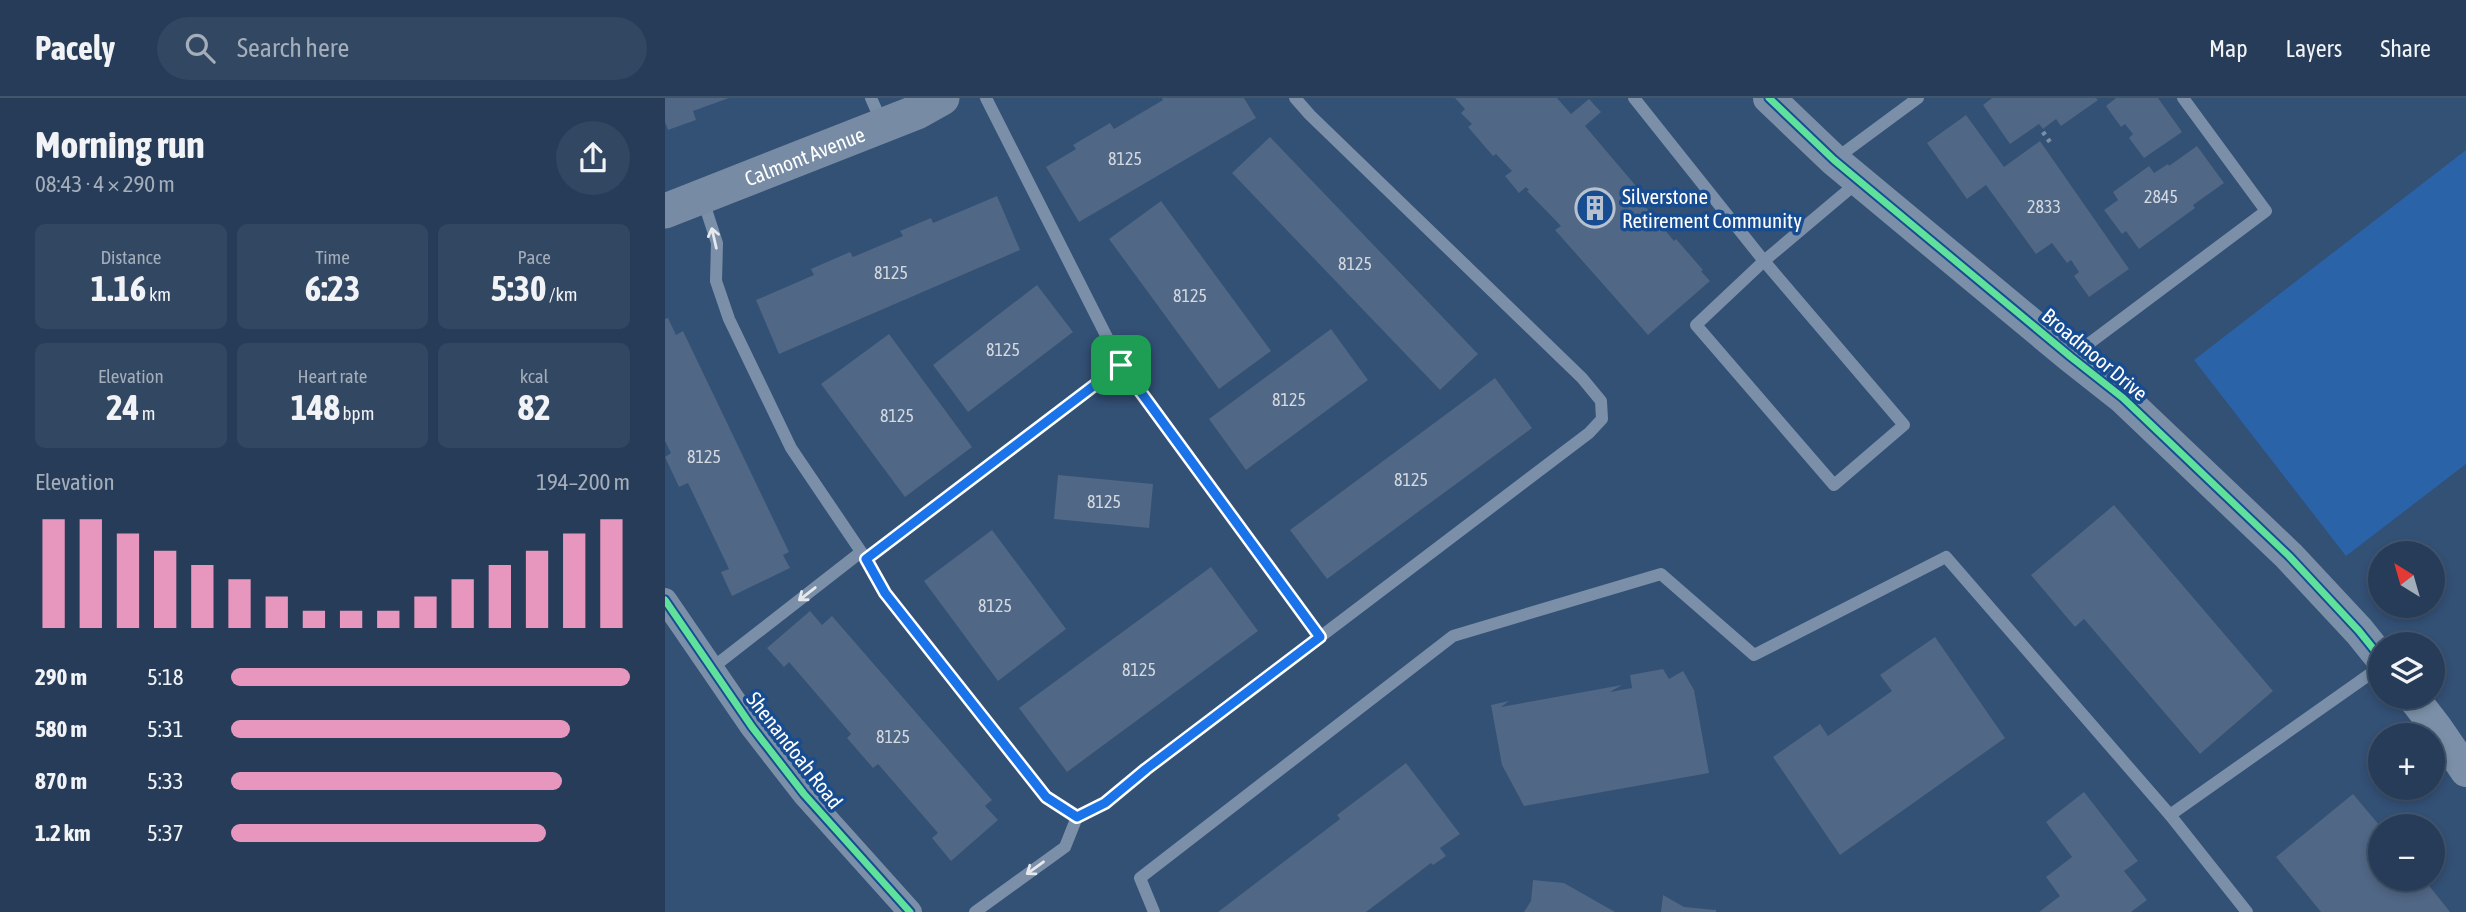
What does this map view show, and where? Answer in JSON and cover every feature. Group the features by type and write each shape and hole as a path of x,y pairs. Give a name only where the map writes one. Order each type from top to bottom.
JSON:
{"main road":[{"name":"Calmont Avenue","path":"665,211 702,197 877,112 917,112 942,98"}],"street":[{"name":"Broadmoor Drive","path":"1769,98 1834,160 2123,398 2289,556 2368,642"},
{"name":"Shenandoah Road","path":"665,600 752,727 804,793 910,912"},
{"path":"2421,709 2466,771"}],"lane":[{"path":"986,98 1121,365 1320,637"},
{"path":"975,912 1065,847 1077,817 1105,803 1146,769 1589,433 1602,419 1601,401 1582,378 1295,98"},
{"path":"1633,98 1764,261 1904,425 1834,485 1696,326 1764,261 1859,181"},
{"path":"1834,160 1918,98"},
{"path":"2071,357 2266,211 2183,98"},
{"path":"702,197 717,243 716,281 729,319 791,448 864,555 885,593 1046,797 1077,817"},
{"path":"712,668 1121,365"},
{"path":"1154,912 1140,878 1453,636 1661,574 1754,655 1946,557 2170,815 2247,912"},
{"path":"2170,815 2368,675"}],"path":[{"path":"2043,132 2052,145"}],"shaded area":[{"path":"2466,150 2466,464 2346,556 2194,360"}],"building":[{"path":"665,98 729,98 693,111 696,120 668,130 665,122"},
{"path":"1162,98 1244,98 1256,118 1079,222 1046,167 1076,149 1073,145 1110,123 1114,129 1163,100"},
{"name":"Silverstone Retirement Community","path":"1455,98 1557,98 1571,114 1589,99 1601,112 1585,126 1636,186 1629,192 1633,196 1635,194 1674,241 1676,239 1710,281 1648,335 1555,230 1561,226 1527,191 1529,190 1526,187 1519,193 1505,176 1512,171 1496,154 1493,156 1468,127 1472,124 1461,113 1465,109"},
{"path":"1992,98 2098,100 2061,126 2056,119 2043,129 2039,124 2010,144 1983,105"},
{"path":"2116,98 2158,98 2182,132 2144,158 2129,138 2133,134 2125,124 2121,127 2106,106"},
{"path":"1966,115 2004,167 2040,141 2129,269 2089,297 2074,276 2079,272 2071,260 2067,263 2052,243 2036,254 1986,185 1967,199 1927,143"},
{"path":"1270,137 1478,354 1440,390 1232,173"},
{"path":"2197,146 2224,183 2139,249 2126,231 2122,234 2104,210 2118,200 2113,192 2149,166 2154,173"},
{"path":"997,196 1020,250 779,354 756,300 814,275 811,269 850,252 853,257 903,236 900,231 931,218 933,223"},
{"path":"1161,201 1271,351 1219,389 1109,239"},
{"path":"1037,285 1073,332 968,412 933,365"},
{"path":"668,318 676,335 683,331 789,552 783,555 790,568 732,596 721,572 729,569 688,483 679,487 665,457 671,453 665,441 665,319"},
{"path":"1331,329 1368,380 1246,470 1209,419"},
{"path":"889,334 972,447 905,497 821,384"},
{"path":"1495,378 1532,428 1327,579 1290,530"},
{"path":"1058,475 1153,484 1149,528 1054,519"},
{"path":"2114,505 2273,691 2200,754 2084,619 2075,627 2031,575"},
{"path":"992,530 1066,629 998,681 924,581"},
{"path":"1211,567 1258,631 1067,772 1019,708"},
{"path":"810,611 822,625 832,616 992,800 985,806 998,820 951,861 932,838 938,833 878,764 873,768 847,738 851,734 789,662 784,667 767,648"},
{"path":"1935,637 2005,738 1840,855 1773,757 1820,724 1828,736 1892,691 1880,675"},
{"path":"1663,669 1669,679 1683,671 1694,690 1709,773 1524,806 1502,765 1491,705 1509,701 1501,707 1622,685 1610,692 1632,688 1630,675"},
{"path":"1406,763 1460,834 1440,848 1446,856 1433,865 1431,863 1366,912 1218,912 1340,819 1337,815"},
{"path":"2084,792 2138,861 2124,871 2147,900 2131,912 2039,912 2060,896 2046,877 2072,857 2046,822"},
{"path":"2353,794 2370,814 2368,891 2433,891 2450,912 2321,912 2276,857"},
{"path":"1533,880 1564,883 1615,912 1524,912 1531,901"},
{"path":"1663,895 1684,907 1716,912 1661,912"}],"cycle path":[{"path":"1769,98 1834,160 2123,398 2289,556 2368,642"},
{"path":"665,600 752,727 804,794 910,912"}],"place":[{"name":"Silverstone Retirement Community","path":"1595,208"}],"route":[{"path":"1121,365 1320,637 1105,803 1077,817 1046,797 885,593 866,559 1121,365"}]}
